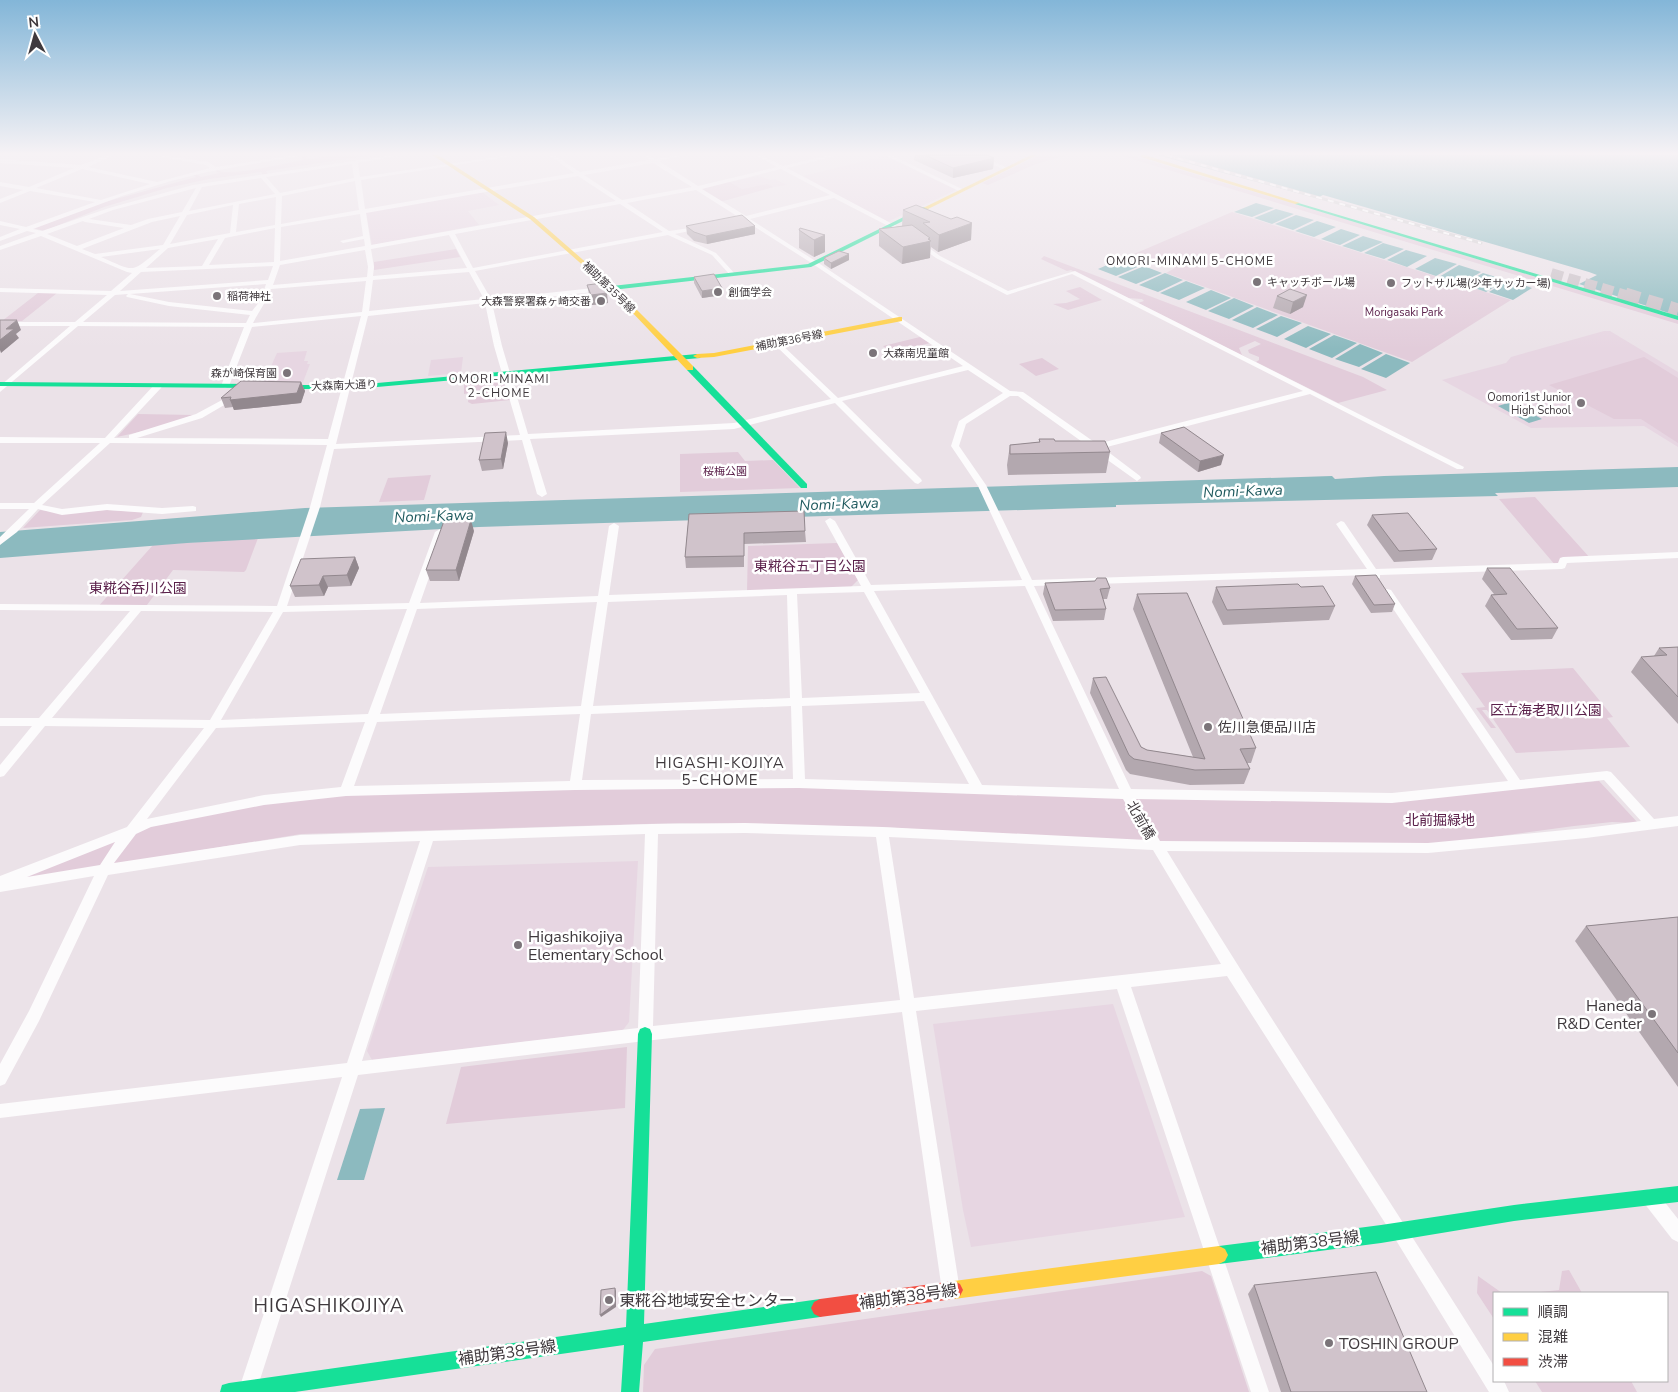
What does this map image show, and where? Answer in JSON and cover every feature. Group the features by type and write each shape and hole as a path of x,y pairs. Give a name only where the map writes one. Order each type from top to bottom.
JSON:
{"main road":[{"name":"補助第35号線","path":"534,220 612,288 804,486"},
{"path":"612,288 800,268 815,263 902,220"},
{"path":"1357,220 1678,318"},
{"path":"1377,220 1554,272"},
{"name":"補助第36号線","path":"680,357 714,355 899,319"},
{"name":"大森南大通り","path":"2,386 346,387 680,357"},
{"path":"630,1392 635,1335 645,1034"},
{"name":"補助第38号線","path":"241,1391 635,1335 664,1329 1214,1254 1400,1231 1514,1213 1678,1194"}],"street":[{"path":"0,239 51,220"},
{"path":"0,248 77,220"},
{"path":"86,220 132,227"},
{"path":"76,249 150,220"},
{"path":"2,386 115,293 165,248 181,220"},
{"path":"233,234 234,220"},
{"path":"225,386 248,326 254,312 264,300 277,264 278,220"},
{"path":"94,256 165,248 312,220"},
{"path":"0,1079 34,1016 104,870 118,847 213,724 281,609 307,536 365,314 371,266 364,220"},
{"path":"0,223 28,229 129,271 138,271 277,264 521,220"},
{"path":"649,220 668,233 714,254 733,275"},
{"path":"730,221 735,220"},
{"path":"748,220 1008,393 1020,394 1137,478"},
{"path":"879,220 904,232"},
{"path":"0,290 115,293 370,279 471,270 712,225"},
{"path":"451,233 487,301 542,494"},
{"path":"204,268 223,236"},
{"path":"343,241 367,237"},
{"path":"912,238 938,257 1007,293 1073,272 1460,467"},
{"path":"0,324 248,326 612,288"},
{"path":"115,293 169,304 254,312"},
{"path":"778,343 918,481"},
{"path":"0,440 331,445 716,427 744,424 970,367"},
{"path":"0,542 106,441 158,386"},
{"path":"120,441 203,414 232,397 243,386"},
{"path":"1096,447 1309,392"},
{"name":"北前橋","path":"1008,393 964,422 960,429 955,446 956,449 982,485 1126,794 1230,969 1400,1231"},
{"path":"0,506 36,506 62,512 107,507 162,511 193,509"},
{"path":"830,521 978,788"},
{"path":"1340,524 1516,783"},
{"path":"575,785 614,526"},
{"path":"346,791 440,532"},
{"path":"0,607 281,609 414,606 1562,566 1563,560 1678,555"},
{"path":"792,592 799,783"},
{"path":"0,773 137,609"},
{"path":"0,722 213,724 588,708 928,697"},
{"path":"0,882 149,823 264,800 346,791 575,785 799,783 1126,794 1392,798 1516,783 1607,775 1647,819"},
{"path":"0,887 300,840 652,828 745,828 882,832 1252,849 1428,848 1586,833 1647,819 1678,820"},
{"path":"645,1034 652,828"},
{"path":"882,832 951,1290"},
{"path":"241,1391 353,1069 428,836"},
{"path":"0,1111 645,1034 1230,969"},
{"path":"1122,982 1260,1392"},
{"path":"1650,1197 1678,1233"},
{"path":"1400,1231 1493,1381"}],"shaded area":[{"path":"367,220 475,220 479,225 372,245"},
{"name":"Oomori1st Junior High School","path":"1604,331 1610,331 1678,372 1678,447 1644,426 1531,428 1442,380 1506,363 1511,357"},
{"name":"森が崎保育園","path":"307,351 304,361 308,361 307,364 310,364 303,382 264,382 277,353"},
{"path":"463,357 461,373 428,376 431,360"},
{"name":"Higashikojiya Elementary School","path":"638,861 629,1022 623,1030 372,1060 367,1051 428,867"},
{"path":"1113,1004 1185,1217 971,1247 963,1210 933,1024"}],"green space":[{"path":"55,220 72,220 44,231 33,228"},
{"name":"Morigasaki Park","path":"1213,220 1257,220 1511,300 1412,362 1166,273 1175,268 1134,254"},
{"path":"1334,220 1348,220 1678,320 1678,324"},
{"path":"456,249 460,257 374,270 374,262"},
{"path":"1044,256 1363,377 1387,390 1338,403 1256,362 1259,360 1259,357 1249,353 1248,350 1261,344 1255,341 1239,348 1242,355 1251,360 1138,303 1144,301 1142,299 1128,298 1071,270 1067,271 1041,259"},
{"path":"1080,287 1102,300 1068,310 1053,304 1080,299 1066,291"},
{"path":"38,293 57,293 22,321 2,321"},
{"path":"920,337 930,343 892,353 883,346"},
{"path":"1644,357 1678,378 1678,443 1641,419 1614,419 1549,385"},
{"path":"1042,358 1059,369 1036,376 1019,364"},
{"path":"502,377 510,400 472,404 468,402 469,393 464,394 464,381"},
{"path":"138,414 194,415 148,430 117,437"},
{"name":"桜梅公園","path":"738,452 745,461 773,460 800,488 680,492 680,454"},
{"path":"431,475 424,500 379,502 388,478"},
{"path":"1535,497 1591,559 1564,560 1556,566 1499,499"},
{"path":"40,510 64,513 105,510 143,512 141,517 132,520 23,528"},
{"name":"東糀谷呑川公園","path":"258,538 244,572 173,570 144,609 96,609 153,545"},
{"name":"東糀谷五丁目公園","path":"837,543 858,580 851,587 747,591 748,546"},
{"name":"区立海老取川公園","path":"1573,668 1613,717 1607,718 1630,747 1516,753 1487,710 1482,710 1496,728 1491,728 1476,708 1485,707 1461,673"},
{"name":"北前掘緑地","path":"1599,781 1638,823 1612,822 1574,826 1434,845 1343,847 1054,839 883,827 679,823 301,834 0,883 148,827 264,803 345,793 764,786 1396,800"},
{"path":"627,1047 625,1108 446,1124 461,1067"},
{"path":"1569,1270 1581,1292 1540,1292 1559,1290 1562,1271"},
{"path":"1202,1271 1211,1276 1249,1392 643,1392 644,1365 655,1349"},
{"path":"1478,1276 1501,1292 1493,1292 1493,1317 1477,1293"},
{"path":"1536,1382 1632,1382 1637,1392 1542,1392"}],"water":[{"path":"1260,220 1281,220 1272,224"},
{"path":"1284,220 1314,220 1293,230 1275,224"},
{"path":"1409,220 1678,220 1678,316 1579,284 1597,275"},
{"path":"1317,221 1336,227 1314,237 1295,231"},
{"path":"1341,229 1360,235 1340,245 1321,239"},
{"path":"1363,236 1383,242 1361,252 1342,246"},
{"path":"1383,243 1404,249 1384,259 1364,253"},
{"path":"1406,250 1427,256 1407,267 1387,260"},
{"path":"1123,258 1142,265 1116,276 1098,269"},
{"path":"1435,258 1457,264 1436,276 1415,269"},
{"path":"1459,265 1481,272 1461,284 1439,277"},
{"path":"1144,266 1162,273 1136,284 1118,277"},
{"path":"1165,273 1183,280 1158,292 1139,285"},
{"path":"1483,273 1506,280 1486,292 1463,284"},
{"path":"1508,280 1532,288 1513,300 1489,292"},
{"path":"1186,281 1205,288 1179,300 1160,293"},
{"path":"1211,290 1231,298 1206,310 1186,302"},
{"path":"1234,298 1254,306 1229,319 1208,311"},
{"path":"1257,307 1278,315 1253,328 1232,320"},
{"path":"1281,316 1302,323 1277,337 1256,329"},
{"path":"1308,326 1331,334 1306,348 1284,339"},
{"path":"1334,335 1357,343 1332,358 1309,349"},
{"path":"1360,344 1383,353 1359,367 1335,359"},
{"path":"1386,354 1410,363 1386,378 1361,369"},
{"path":"1511,402 1542,419 1529,423 1498,406"},
{"name":"Nomi-Kawa","path":"1678,467 1678,487 1495,493 1498,496 1116,505 1116,507 479,527 187,543 0,558 0,532 305,508 1332,476 1335,479"},
{"path":"385,1108 364,1180 337,1180 360,1109"}],"building":[{"path":"717,220 748,220 755,226 706,236 694,232 686,226"},
{"path":"925,220 964,220 972,223 939,235 923,223 930,222"},
{"path":"912,225 930,238 928,239 931,241 903,247 879,229"},
{"path":"800,228 825,235 814,240 799,230"},
{"path":"839,251 849,254 831,263 824,258"},
{"path":"714,274 722,288 702,291 694,277"},
{"path":"603,283 607,293 591,295 587,285"},
{"path":"1290,289 1307,295 1293,302 1277,296"},
{"path":"0,320 17,320 6,329 14,329 0,340"},
{"path":"241,381 301,382 297,393 230,400 231,397 221,398"},
{"path":"1184,427 1224,455 1200,461 1161,433"},
{"path":"506,432 501,459 479,460 485,433"},
{"path":"1039,439 1054,439 1055,441 1105,441 1110,452 1010,454 1010,445 1040,442"},
{"path":"804,511 805,531 744,533 744,556 685,557 689,514"},
{"path":"1408,513 1437,549 1399,551 1372,515"},
{"path":"471,520 456,570 426,570 444,521"},
{"path":"355,557 347,575 323,576 319,585 290,586 301,559"},
{"path":"1487,568 1510,568 1558,628 1517,629 1491,595 1507,594"},
{"path":"1376,575 1395,604 1374,605 1355,576"},
{"path":"1097,578 1106,578 1110,588 1100,589 1106,609 1055,610 1045,583 1095,581"},
{"path":"1298,584 1301,587 1323,586 1335,606 1227,610 1216,587"},
{"name":"佐川急便品川店","path":"1187,593 1256,748 1240,749 1250,769 1195,770 1134,759 1129,755 1093,678 1106,677 1141,747 1147,750 1205,759 1137,594"},
{"path":"1678,647 1678,697 1641,657 1667,655 1659,648"},
{"name":"Haneda R&D Center","path":"1678,917 1678,1053 1586,926"},
{"name":"TOSHIN GROUP","path":"1376,1272 1427,1392 1291,1392 1254,1285"},
{"name":"東糀谷地域安全センター","path":"615,1288 615,1304 600,1315 601,1290"}],"tunnel":[{"path":"1551,274 1629,297"},
{"path":"1625,295 1678,311"}],"railway":[{"path":"1399,220 1481,243"}],"traffic: fast":[{"path":"612,288 809,266 902,220"},
{"path":"1353,220 1678,318"},
{"path":"282,387 355,387 697,356"},
{"path":"690,368 804,486"},
{"path":"0,384 255,386"},
{"path":"630,1392 636,1309 645,1034"},
{"path":"1219,1255 1381,1234 1514,1213 1678,1194"},
{"path":"229,1392 820,1308"}],"traffic: slow":[{"path":"534,220 612,288 690,368"},
{"path":"697,356 714,355 899,319"},
{"path":"954,1290 1219,1255"}],"traffic: jam":[{"path":"820,1308 954,1290"}],"place":[{"name":"キャッチボール場","path":"1257,282"},
{"name":"フットサル場(少年サッカー場)","path":"1391,283"},
{"name":"創価学会","path":"718,292"},
{"name":"稲荷神社","path":"217,296"},
{"name":"大森警察署森ヶ崎交番","path":"601,301"},
{"name":"大森南児童館","path":"873,353"},
{"name":"森が崎保育園","path":"287,373"},
{"name":"Oomori1st Junior High School","path":"1581,403"},
{"name":"佐川急便品川店","path":"1208,727"},
{"name":"Higashikojiya Elementary School","path":"518,945"},
{"name":"Haneda R&D Center","path":"1652,1014"},
{"name":"東糀谷地域安全センター","path":"609,1300"},
{"name":"TOSHIN GROUP","path":"1329,1343"}],"district":[{"name":"OMORI-MINAMI 5-CHOME","path":"1190,261"},
{"name":"OMORI-MINAMI 2-CHOME","path":"499,386"},
{"name":"HIGASHI-KOJIYA 5-CHOME","path":"720,772"},
{"name":"HIGASHIKOJIYA","path":"329,1305"}]}
